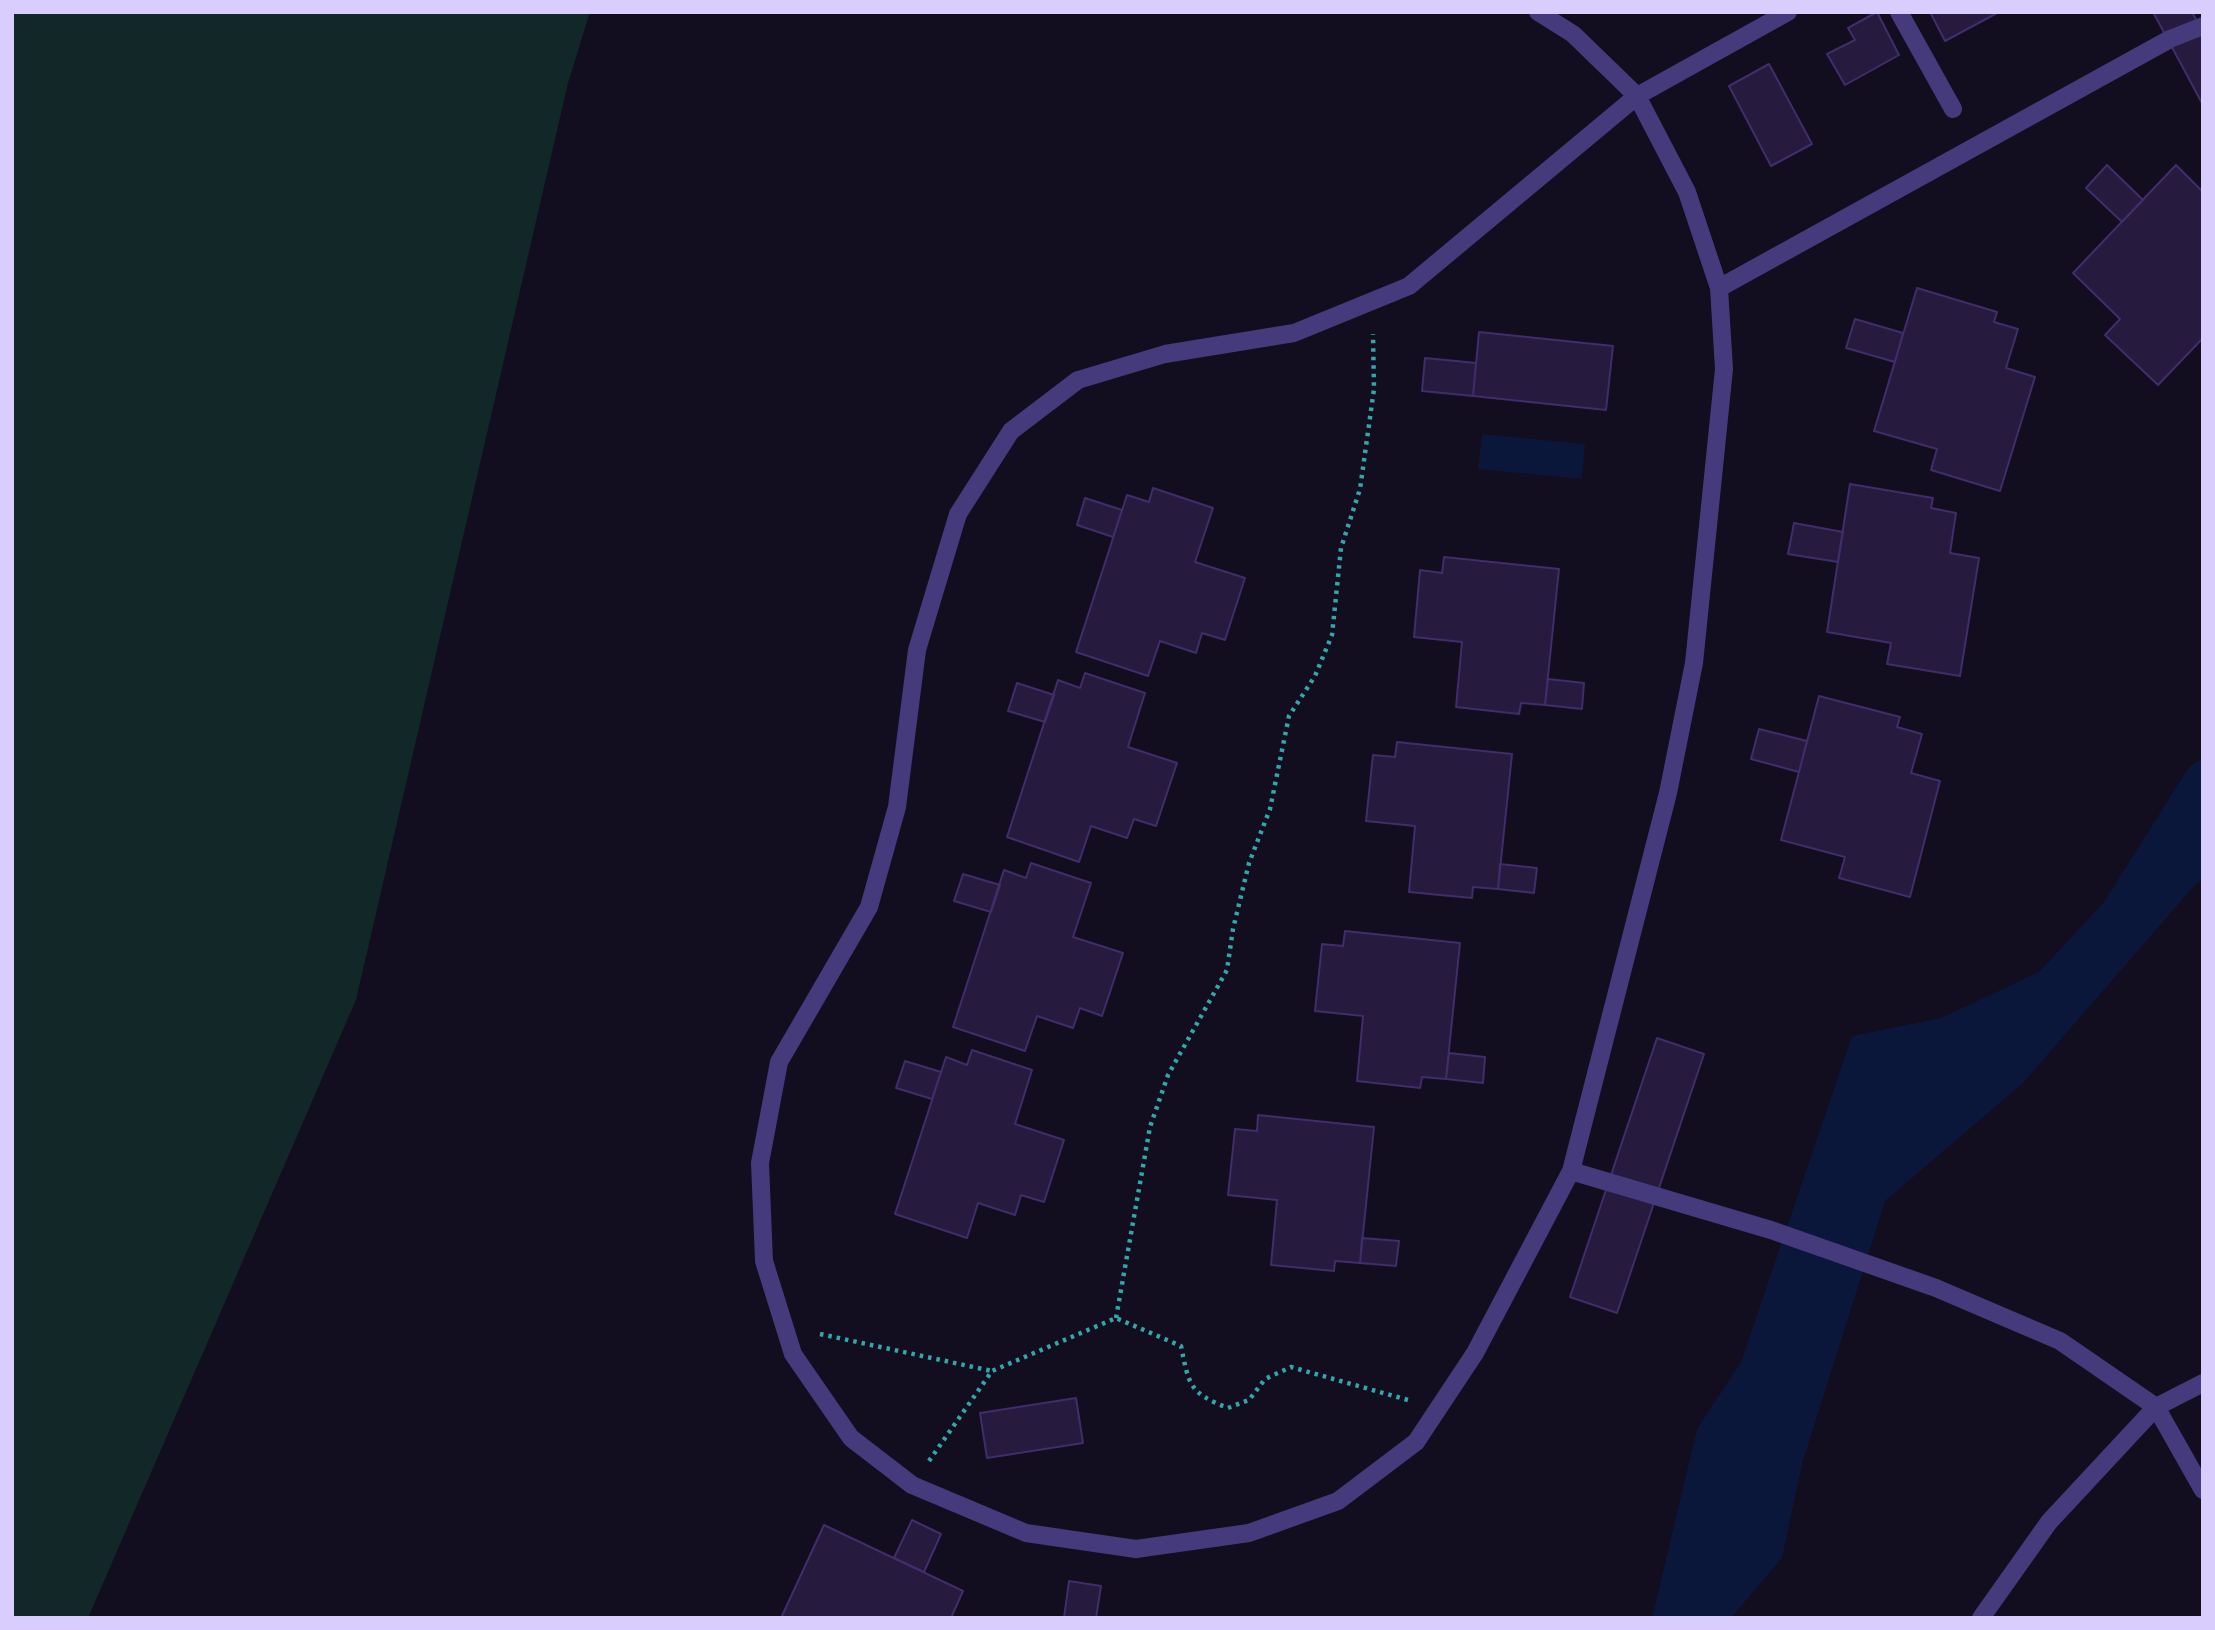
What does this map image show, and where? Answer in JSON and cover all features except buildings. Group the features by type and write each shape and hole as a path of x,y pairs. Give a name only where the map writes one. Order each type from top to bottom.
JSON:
{"street":[{"path":"1538,12 1573,34 1637,96 1687,192 1718,288 1724,369 1694,663 1668,793 1571,1171 1475,1353 1416,1441 1338,1501 1249,1533 1136,1549 1026,1533 912,1485 851,1438 793,1354 765,1261 760,1163 779,1062 869,907 897,807 917,650 958,514 1010,431 1079,380 1165,354 1294,333 1409,286 1637,96 1787,12"},
{"path":"1899,12 1953,109"},
{"path":"1718,288 2170,40 2203,26"},
{"path":"1571,1171 1771,1230 1936,1288 2060,1341 2156,1407 2203,1490"},
{"path":"1981,1618 2049,1522 2156,1407 2203,1383"}],"path":[{"path":"1116,1318 1150,1127 1168,1075 1227,970 1233,929 1249,863 1269,808 1289,716 1315,676 1332,635 1341,548 1360,489 1374,389 1373,301"},
{"path":"912,1485 992,1371 1116,1318 1181,1346 1188,1380 1203,1398 1228,1408 1249,1400 1265,1379 1291,1367 1438,1408"},
{"path":"785,1326 992,1371"}],"green space":[{"path":"12,12 590,12 568,83 356,1000 88,1618 12,1618"}],"water":[{"path":"1482,434 1585,444 1582,479 1478,469"},
{"path":"2203,758 2203,880 2194,886 2023,1083 1885,1201 1802,1464 1782,1558 1731,1618 1652,1618 1697,1429 1741,1362 1852,1036 1941,1018 2039,972 2104,902 2189,767"}]}
